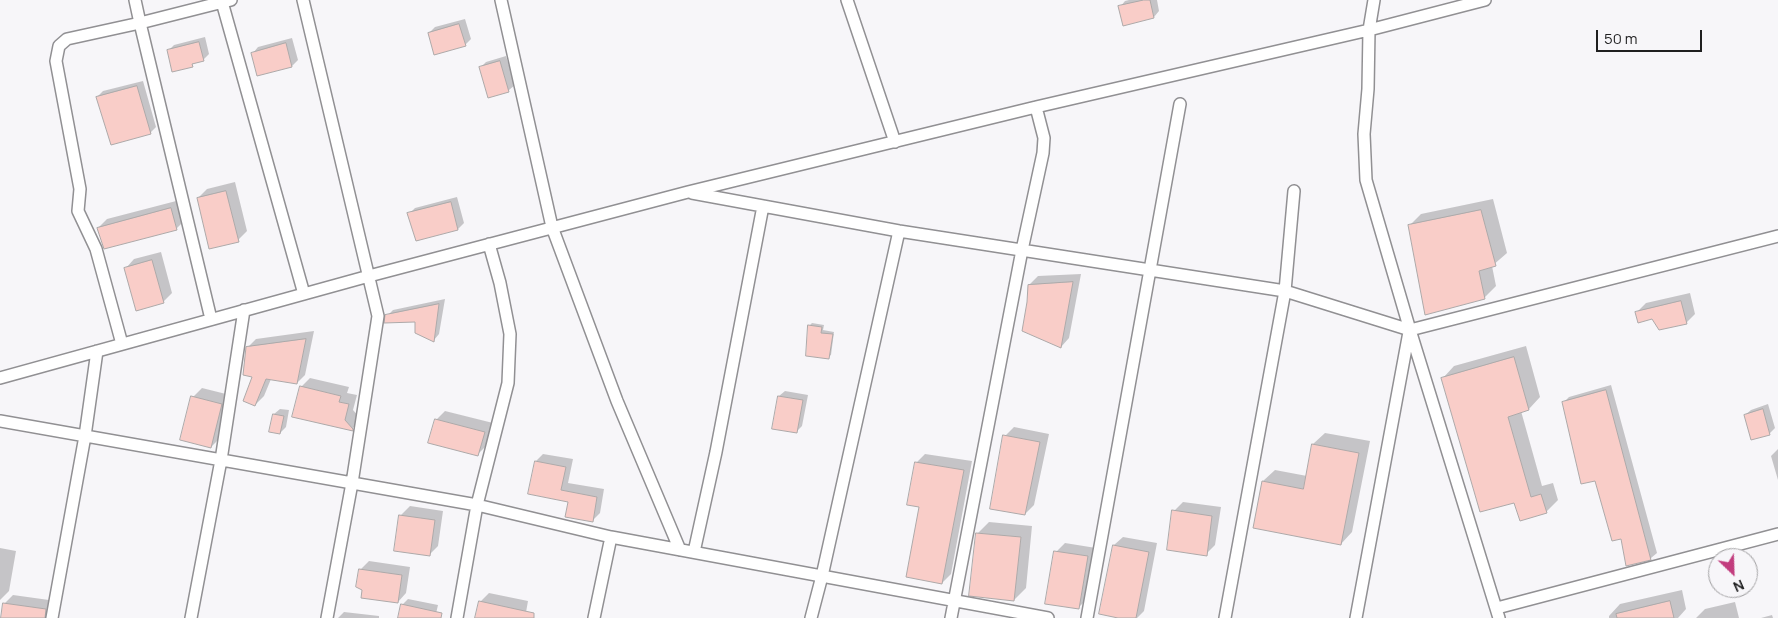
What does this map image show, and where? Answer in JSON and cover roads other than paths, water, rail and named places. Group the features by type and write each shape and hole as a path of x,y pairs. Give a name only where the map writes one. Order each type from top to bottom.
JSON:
{"street":[{"path":"135,0 211,320"},
{"path":"303,0 378,316 352,483 327,618"},
{"path":"501,0 552,228 617,401 680,550"},
{"path":"847,0 894,142"},
{"path":"1374,0 1369,30 1368,90 1364,134 1366,180 1410,330 1498,613 1778,534"},
{"path":"0,378 369,276 688,192 1036,107 1369,30 1486,0"},
{"path":"122,344 96,249 78,211 80,189 56,61 59,46 67,39 226,1 304,294"},
{"path":"1087,618 1180,104"},
{"path":"950,618 1022,250 1044,153 1044,138 1036,107"},
{"path":"1225,618 1285,291 1294,191"},
{"path":"688,192 899,231 1285,291 1410,330 1778,236"},
{"path":"694,552 716,452 763,206"},
{"path":"811,618 899,231"},
{"path":"456,618 477,505 508,383 510,334 500,283 489,244"},
{"path":"191,618 221,460 244,310"},
{"path":"1356,618 1410,330"},
{"path":"52,618 97,351"},
{"path":"0,421 477,505 611,537 1048,618"},
{"path":"594,618 611,537"}]}
